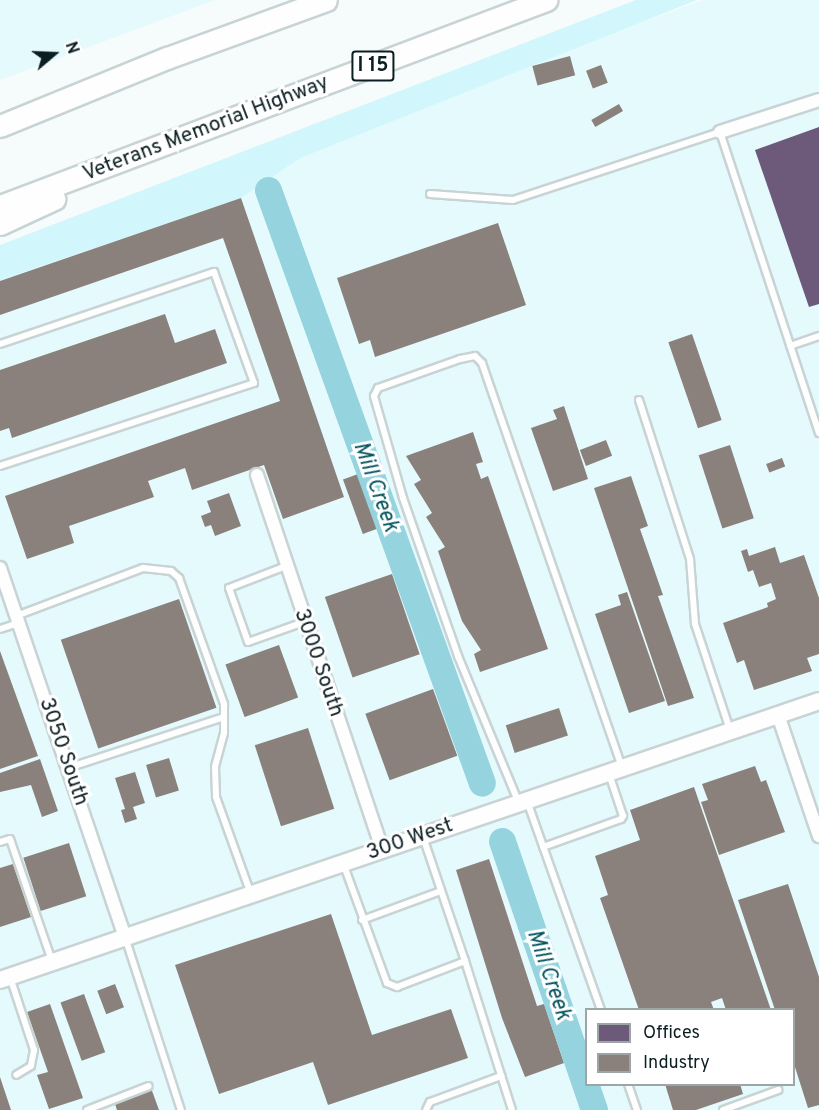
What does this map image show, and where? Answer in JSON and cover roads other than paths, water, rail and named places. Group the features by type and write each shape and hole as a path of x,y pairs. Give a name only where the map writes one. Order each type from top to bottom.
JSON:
{"highway":[{"path":"0,117 326,0"},
{"name":"Veterans Memorial Highway","path":"0,206 546,0"},
{"path":"0,126 167,58"},
{"path":"0,224 199,132"}],"main road":[{"name":"300 West","path":"5,978 819,701"}],"street":[{"path":"720,132 819,100"},
{"name":"3000 South","path":"257,475 304,622 382,849"},
{"name":"3050 South","path":"0,568 125,937"},
{"path":"778,715 819,836"}],"lane":[{"path":"430,194 513,200 720,132 819,434"},
{"path":"0,344 214,272 254,383 0,466"},
{"path":"790,346 819,336"},
{"path":"543,847 621,819 623,816 615,770 482,363 475,356 460,359 378,388 374,396 403,498 458,656 543,847 600,1008"},
{"path":"639,400 690,559 695,624 730,731"},
{"path":"286,566 229,588 248,642 304,622"},
{"path":"0,629 143,568 171,571 186,588 224,704 224,717 215,767 216,796 251,894"},
{"path":"68,768 224,717"},
{"path":"422,836 465,961 512,1110"},
{"path":"0,842 10,839 52,962"},
{"path":"343,863 387,983 392,987 465,961"},
{"path":"362,920 441,891"},
{"path":"125,937 181,1110"},
{"path":"5,978 34,1050 31,1066 16,1075"},
{"path":"426,1110 430,1102 501,1076"},
{"path":"87,1110 149,1086"},
{"path":"629,1086 637,1110"},
{"path":"723,1110 778,1090"}],"waterway":[{"name":"Mill Creek","path":"268,190 482,783"},
{"name":"Mill Creek","path":"502,841 585,1084"},
{"name":"Mill Creek","path":"586,1086 594,1110"}]}
